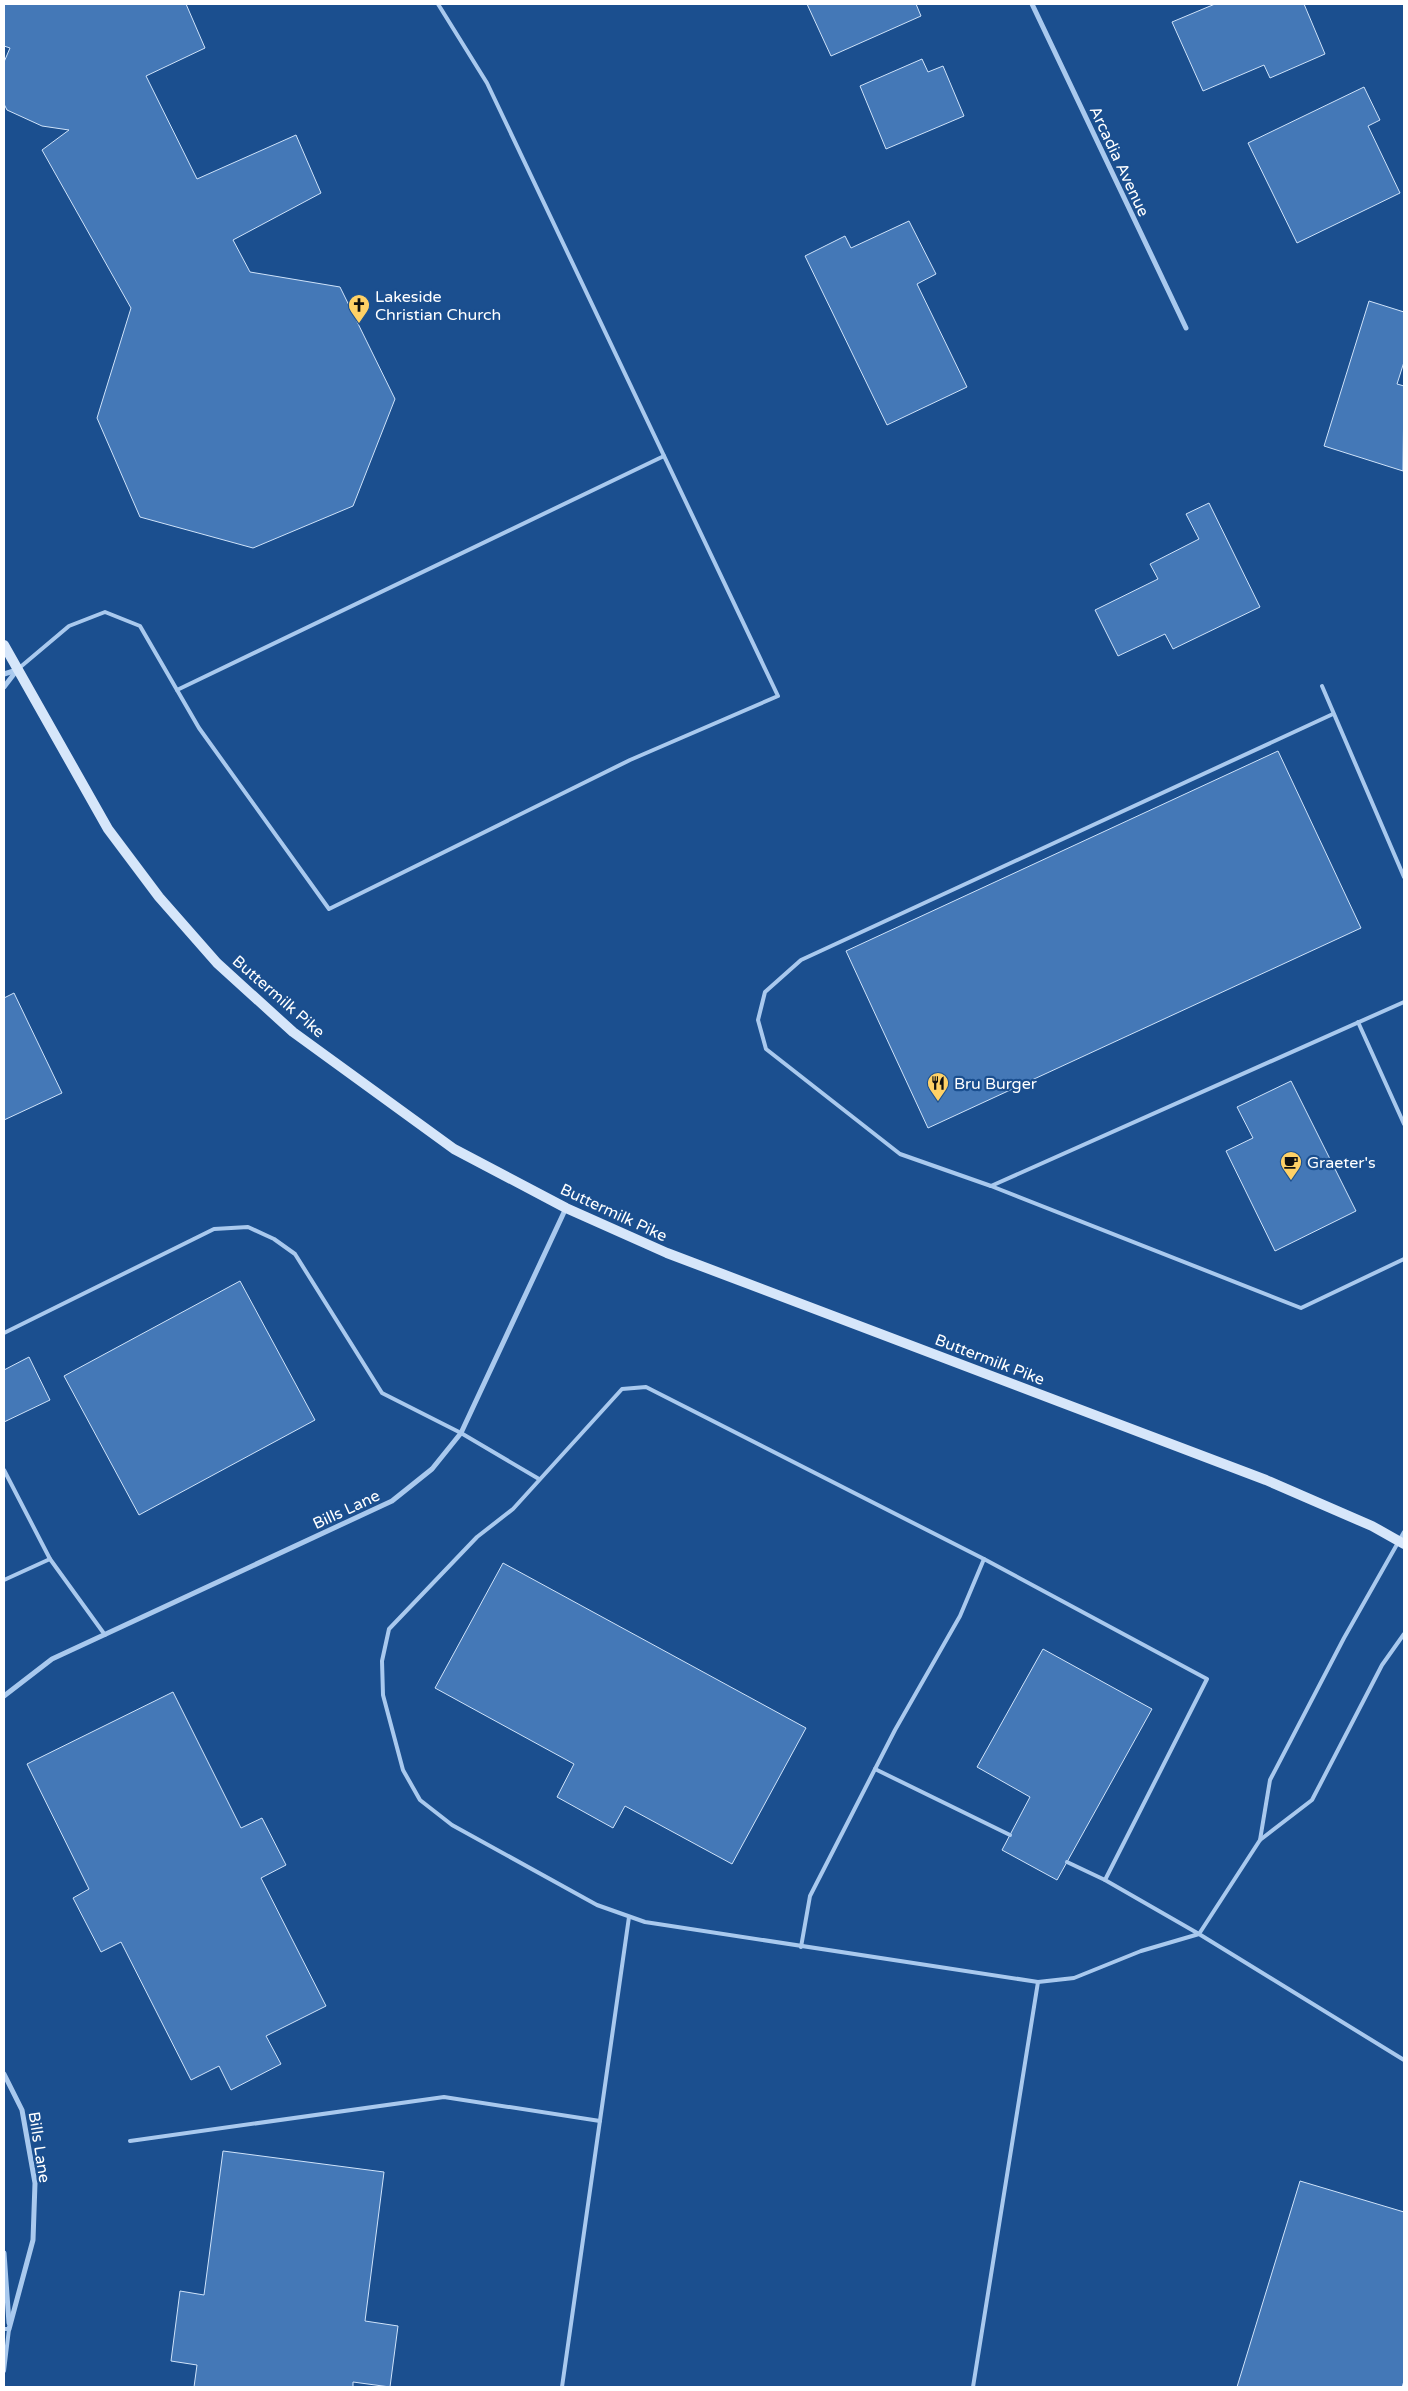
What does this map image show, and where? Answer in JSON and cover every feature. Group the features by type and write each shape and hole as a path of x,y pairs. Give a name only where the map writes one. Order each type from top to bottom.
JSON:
{"main road":[{"name":"Buttermilk Pike","path":"4,645 108,828 159,897 217,963 293,1032 454,1149 566,1208 667,1253 1266,1480 1402,1539"}],"street":[{"name":"Arcadia Avenue","path":"1032,4 1186,328"},
{"path":"4,674 17,670"},
{"path":"4,687 17,670"},
{"name":"Bills Lane","path":"4,1696 52,1659 392,1501 432,1469 461,1433 566,1208"},
{"name":"Bills Lane","path":"4,2074 22,2110 35,2183 33,2240 6,2329"},
{"path":"4,2254 6,2329"}],"lane":[{"path":"17,670 70,626 105,612 140,626 200,728 329,909 630,760 778,696 487,83 438,4"},
{"path":"177,690 664,456"},
{"path":"1322,686 1404,877"},
{"path":"1333,714 801,960 765,992 758,1020 766,1049 900,1154 991,1186 1301,1308 1404,1259"},
{"path":"991,1186 1404,1002"},
{"path":"1358,1022 1404,1124"},
{"path":"4,1332 214,1229 248,1227 274,1239 295,1254 382,1393 461,1433 540,1479"},
{"path":"1104,1880 1207,1679 984,1559 646,1387 622,1389 513,1509 477,1537 389,1628 382,1661 383,1695 403,1770 420,1800 452,1825 597,1905 645,1922 1038,1982 1074,1978 1142,1951 1199,1934 1260,1840 1312,1800 1382,1665 1404,1634"},
{"path":"4,1470 50,1559 105,1635"},
{"path":"1260,1840 1270,1780 1402,1539"},
{"path":"4,1580 50,1559"},
{"path":"801,1947 810,1896 875,1769 960,1616 984,1559"},
{"path":"875,1769 1010,1835"},
{"path":"1067,1862 1104,1880 1199,1934 1404,2060"},
{"path":"562,2387 629,1917"},
{"path":"974,2387 1038,1982"},
{"path":"130,2141 444,2097 600,2121"},
{"path":"4,2371 6,2329"}],"building":[{"path":"4,4 186,4 205,48 146,76 197,179 296,135 321,193 233,240 250,272 340,287 395,399 353,506 253,548 140,517 97,418 131,308 42,150 69,130 42,126 7,110 4,104 4,62 10,48 4,46"},
{"path":"807,4 916,4 921,16 831,56"},
{"path":"1215,4 1304,4 1325,54 1270,78 1264,65 1203,91 1172,22"},
{"path":"922,59 928,72 943,66 964,116 886,149 860,86"},
{"path":"1364,87 1380,120 1368,126 1400,193 1297,243 1248,143"},
{"path":"909,221 936,274 917,284 967,387 887,425 805,256 845,236 851,248"},
{"path":"1369,301 1404,312 1404,362 1397,384 1404,386 1403,471 1324,446"},
{"path":"1209,503 1260,607 1173,649 1165,634 1118,656 1095,610 1158,579 1150,564 1199,539 1186,514"},
{"path":"1278,751 1361,928 928,1128 846,951"},
{"path":"14,993 62,1093 4,1120 4,998"},
{"name":"Graeter's","path":"1291,1081 1356,1211 1275,1251 1226,1151 1253,1138 1237,1107"},
{"path":"240,1281 315,1420 139,1515 64,1376"},
{"path":"29,1357 50,1400 4,1422 4,1370"},
{"path":"503,1563 806,1728 732,1864 625,1806 613,1828 557,1797 574,1764 435,1688"},
{"path":"1043,1649 1152,1709 1057,1880 1002,1850 1030,1797 977,1767"},
{"path":"173,1692 241,1828 262,1818 286,1865 261,1878 326,2006 266,2036 281,2064 231,2090 219,2066 191,2080 121,1942 101,1952 73,1898 89,1889 27,1764"},
{"path":"223,2151 384,2172 365,2321 398,2326 390,2387 353,2382 353,2387 194,2387 197,2365 171,2361 180,2291 204,2295"},
{"path":"1300,2181 1404,2212 1404,2381 1402,2387 1237,2387"}],"place":[{"name":"Lakeside Christian Church","path":"359,324"},
{"name":"Bru Burger","path":"938,1102"},
{"name":"Graeter's","path":"1291,1181"}]}
